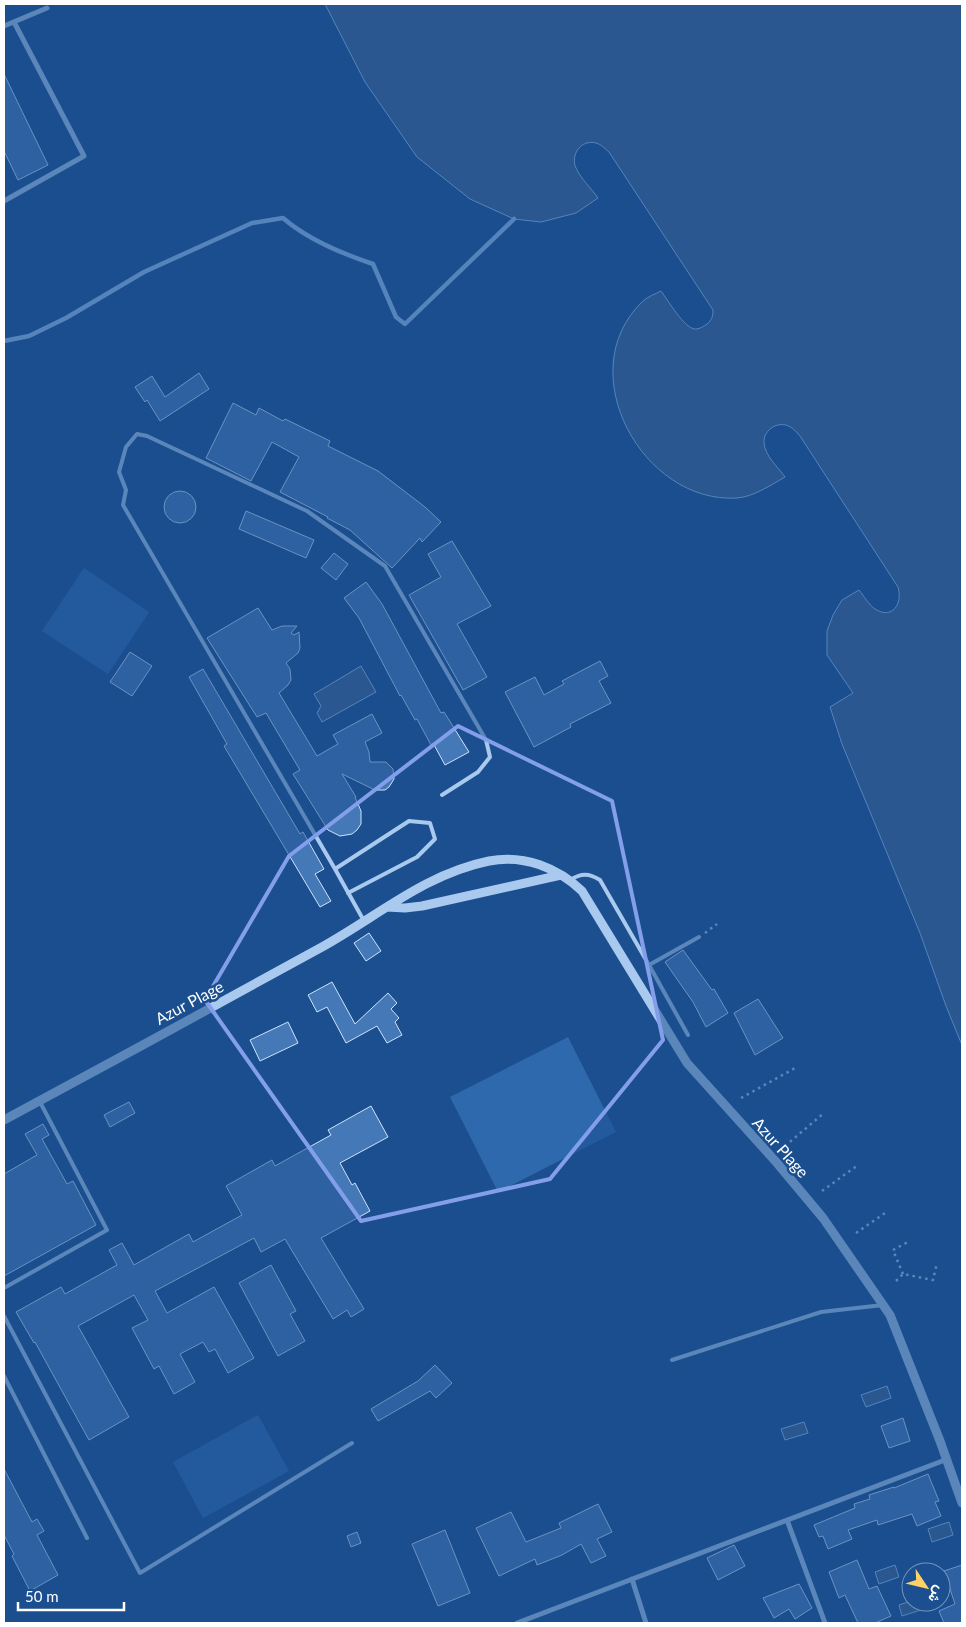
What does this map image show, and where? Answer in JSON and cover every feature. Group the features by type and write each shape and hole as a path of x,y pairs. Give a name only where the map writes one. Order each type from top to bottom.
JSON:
{"street":[{"path":"4,26 47,8"},
{"path":"4,201 84,156 14,22"},
{"name":"Azur Plage","path":"4,1120 324,946 433,879 491,860 517,859 539,864 570,880 582,891 687,1063 725,1108 777,1163 823,1218 890,1314 962,1503"},
{"path":"388,907 422,906 561,875"},
{"path":"517,1623 945,1460"},
{"path":"787,1520 825,1623"},
{"path":"632,1579 646,1623"}],"lane":[{"path":"364,921 123,505 126,490 119,472 126,447 137,434 147,436 307,510 385,566 486,740 490,757 478,772 442,795"},
{"path":"335,869 410,821 430,823 435,839 416,857 348,893"},
{"path":"570,880 583,874 600,880 688,1035"},
{"path":"649,965 699,937"},
{"path":"4,1288 107,1230 40,1101"},
{"path":"672,1360 820,1312 883,1305"},
{"path":"4,1316 140,1573 352,1443"},
{"path":"4,1376 87,1538"}],"path":[{"path":"699,937 717,924"},
{"path":"741,1098 797,1067"},
{"path":"785,1146 824,1113"},
{"path":"822,1191 858,1165"},
{"path":"856,1233 888,1211"},
{"path":"903,1274 893,1250 908,1242"},
{"path":"903,1274 933,1280 937,1263"},
{"path":"896,1282 903,1274"}],"highlighted area":[{"path":"458,726 612,801 663,1040 550,1179 361,1221 205,1000 289,856"}],"shaded area":[{"path":"325,4 962,4 962,1045 920,933 842,744 830,707 853,693 827,655 827,631 833,615 842,600 859,590 875,609 886,613 891,611 895,608 899,599 898,587 800,436 787,425 773,427 766,433 764,438 767,452 785,477 756,493 737,498 703,494 672,480 647,457 627,428 616,396 613,363 622,331 642,302 661,291 682,320 687,325 696,329 709,322 712,318 713,310 609,152 600,144 591,142 578,149 574,158 576,168 598,198 576,213 541,222 514,219 470,199 417,157 365,82"},
{"path":"84,568 149,612 108,674 42,631"},
{"path":"361,666 376,692 322,722 317,713 321,706 314,694"},
{"path":"568,1037 616,1132 498,1192 450,1097"},
{"path":"887,1386 891,1398 866,1407 861,1395"},
{"path":"258,1415 289,1471 203,1518 173,1462"},
{"path":"804,1422 808,1433 785,1440 781,1429"},
{"path":"949,1522 953,1535 932,1542 928,1529"},
{"path":"895,1565 899,1577 879,1584 875,1572"},
{"path":"901,1604 901,1612 914,1612 902,1616 899,1605"}],"building":[{"path":"4,74 48,165 18,180 4,151"},
{"path":"199,373 209,389 160,421 147,400 145,402 135,387 152,376 165,397"},
{"path":"233,403 256,415 259,408 283,421 285,419 330,441 328,446 378,471 425,507 441,522 422,542 420,538 392,568 350,530 280,492 299,457 272,442 251,481 206,458"},
{"path":"180,491 192,495 196,507 192,519 180,523 168,519 164,507 168,495"},
{"path":"246,511 314,540 306,558 239,529"},
{"path":"452,541 491,606 457,624 487,677 463,690 409,595 441,577 428,554"},
{"path":"334,553 348,564 336,580 321,568"},
{"path":"366,582 382,604 441,713 444,712 469,752 445,765 433,743 431,745 417,719 415,720 400,696 359,618 344,598"},
{"path":"258,608 272,630 282,626 297,626 291,633 294,635 299,632 300,648 298,653 286,663 290,669 291,680 279,693 317,756 338,744 333,735 372,714 382,733 365,742 370,762 386,762 393,769 394,779 389,787 385,790 375,790 342,774 356,797 361,811 361,824 352,834 340,836 328,830 293,774 300,770 266,713 257,717 207,638"},
{"path":"130,652 152,666 132,696 110,682"},
{"path":"600,661 608,676 599,681 611,703 570,724 571,727 534,747 505,692 535,677 544,695 564,684 562,681"},
{"path":"203,669 300,834 303,832 324,869 315,874 331,901 320,907 224,746 227,744 189,677"},
{"path":"369,933 381,951 366,961 354,943"},
{"path":"683,950 712,990 714,989 728,1013 706,1027 693,1002 665,962"},
{"path":"332,982 355,1024 388,993 397,1003 391,1009 399,1018 395,1022 402,1035 387,1043 377,1026 346,1043 327,1007 317,1012 308,995"},
{"path":"758,999 783,1038 755,1055 734,1013"},
{"path":"288,1022 298,1043 260,1061 250,1040"},
{"path":"129,1102 135,1113 110,1127 104,1115"},
{"path":"371,1106 388,1137 340,1163 352,1185 355,1183 370,1211 321,1238 364,1309 351,1317 347,1310 333,1319 285,1239 261,1252 254,1238 155,1291 167,1313 214,1287 254,1358 228,1373 215,1349 209,1352 203,1342 180,1354 195,1382 174,1394 159,1366 154,1369 132,1328 148,1320 134,1295 78,1326 129,1417 89,1440 35,1342 16,1312 61,1287 65,1294 117,1265 109,1250 122,1243 134,1265 189,1234 193,1242 242,1215 226,1186 272,1160 275,1166 331,1135 328,1130"},
{"path":"43,1124 49,1135 42,1139 67,1184 73,1181 96,1225 4,1276 4,1174 37,1155 25,1134"},
{"path":"271,1265 296,1311 290,1314 305,1341 278,1356 239,1283"},
{"path":"435,1365 452,1383 436,1398 430,1391 378,1421 371,1409 418,1381"},
{"path":"903,1418 910,1441 889,1448 881,1426"},
{"path":"4,1469 32,1522 37,1519 44,1531 37,1535 58,1575 30,1591 12,1556 14,1554 4,1535"},
{"path":"928,1474 939,1501 935,1502 941,1516 917,1526 912,1514 878,1525 877,1520 848,1530 852,1539 828,1549 823,1536 819,1537 814,1525 855,1508 854,1504 870,1499 869,1495 894,1488"},
{"path":"598,1504 612,1532 597,1539 606,1556 591,1563 581,1544 562,1555 537,1565 535,1559 499,1576 476,1528 511,1512 526,1542 561,1528 559,1523"},
{"path":"445,1530 470,1593 438,1606 412,1544"},
{"path":"357,1532 361,1543 351,1547 347,1536"},
{"path":"734,1545 745,1566 718,1580 707,1558"},
{"path":"857,1560 869,1589 877,1586 891,1616 875,1623 858,1623 845,1595 839,1598 829,1572"},
{"path":"962,1565 962,1623 944,1623 939,1612 951,1612 951,1606 955,1604 951,1592 951,1569"},
{"path":"799,1584 812,1608 795,1619 789,1609 774,1618 763,1598"}],"waterway":[{"path":"4,341 29,336 66,318 144,272 252,223 283,218 303,233 326,245 373,264 396,317 405,324 514,219"}]}
